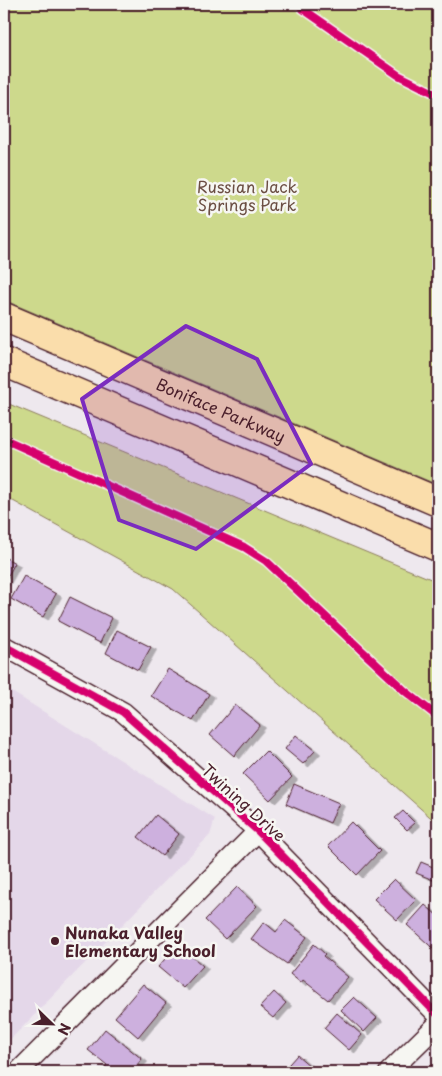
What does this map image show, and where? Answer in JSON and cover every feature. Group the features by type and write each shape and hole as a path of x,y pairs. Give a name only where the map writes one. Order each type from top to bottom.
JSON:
{"main road":[{"name":"Boniface Parkway","path":"4,317 438,502"},
{"path":"4,362 438,547"}],"street":[{"name":"Twining Drive","path":"4,646 123,712 258,831 438,1015"},
{"path":"18,1072 258,831"},
{"path":"389,1072 438,1024"}],"highlighted area":[{"path":"186,326 257,359 311,464 196,549 119,520 82,399"}],"shaded area":[{"name":"Nunaka Valley Elementary School","path":"4,687 215,819 210,835 4,1046"}],"green space":[{"name":"Russian Jack Springs Park","path":"4,4 438,4 438,485 4,300"},
{"path":"4,402 438,582 438,824 173,589 4,496"}],"building":[{"path":"4,557 15,563 4,583"},
{"path":"24,576 56,594 43,617 11,599"},
{"path":"70,597 112,618 100,643 58,621"},
{"path":"117,630 151,647 138,670 106,653"},
{"path":"168,669 209,694 193,721 151,696"},
{"path":"235,705 260,725 234,756 210,735"},
{"path":"296,735 315,751 303,764 285,749"},
{"path":"266,751 292,777 270,800 243,774"},
{"path":"294,784 339,803 330,823 286,804"},
{"path":"403,811 415,823 407,830 395,818"},
{"path":"156,815 179,834 162,856 138,837"},
{"path":"351,822 380,851 357,875 328,846"},
{"path":"421,862 438,869 438,882 416,873"},
{"path":"394,879 416,900 397,920 374,899"},
{"path":"237,887 257,906 225,939 205,920"},
{"path":"425,905 438,916 438,953 407,925"},
{"path":"285,920 307,937 287,964 251,939 264,922 276,932"},
{"path":"178,944 203,966 183,988 158,967"},
{"path":"314,944 325,954 323,956 348,977 328,1000 303,980 301,983 290,974"},
{"path":"143,984 166,1003 138,1037 115,1017"},
{"path":"274,992 286,1003 273,1018 260,1007"},
{"path":"354,997 377,1018 364,1032 341,1010"},
{"path":"337,1013 362,1035 349,1050 324,1028"},
{"path":"105,1029 142,1059 131,1072 101,1072 107,1065 88,1050"},
{"path":"297,1055 317,1072 282,1072"}],"cycle path":[{"path":"298,4 398,75 438,95"},
{"path":"4,439 244,547 266,561 405,691 438,717"},
{"path":"4,646 123,712 258,831 438,1015"}],"place":[{"name":"Nunaka Valley Elementary School","path":"55,941"}]}
